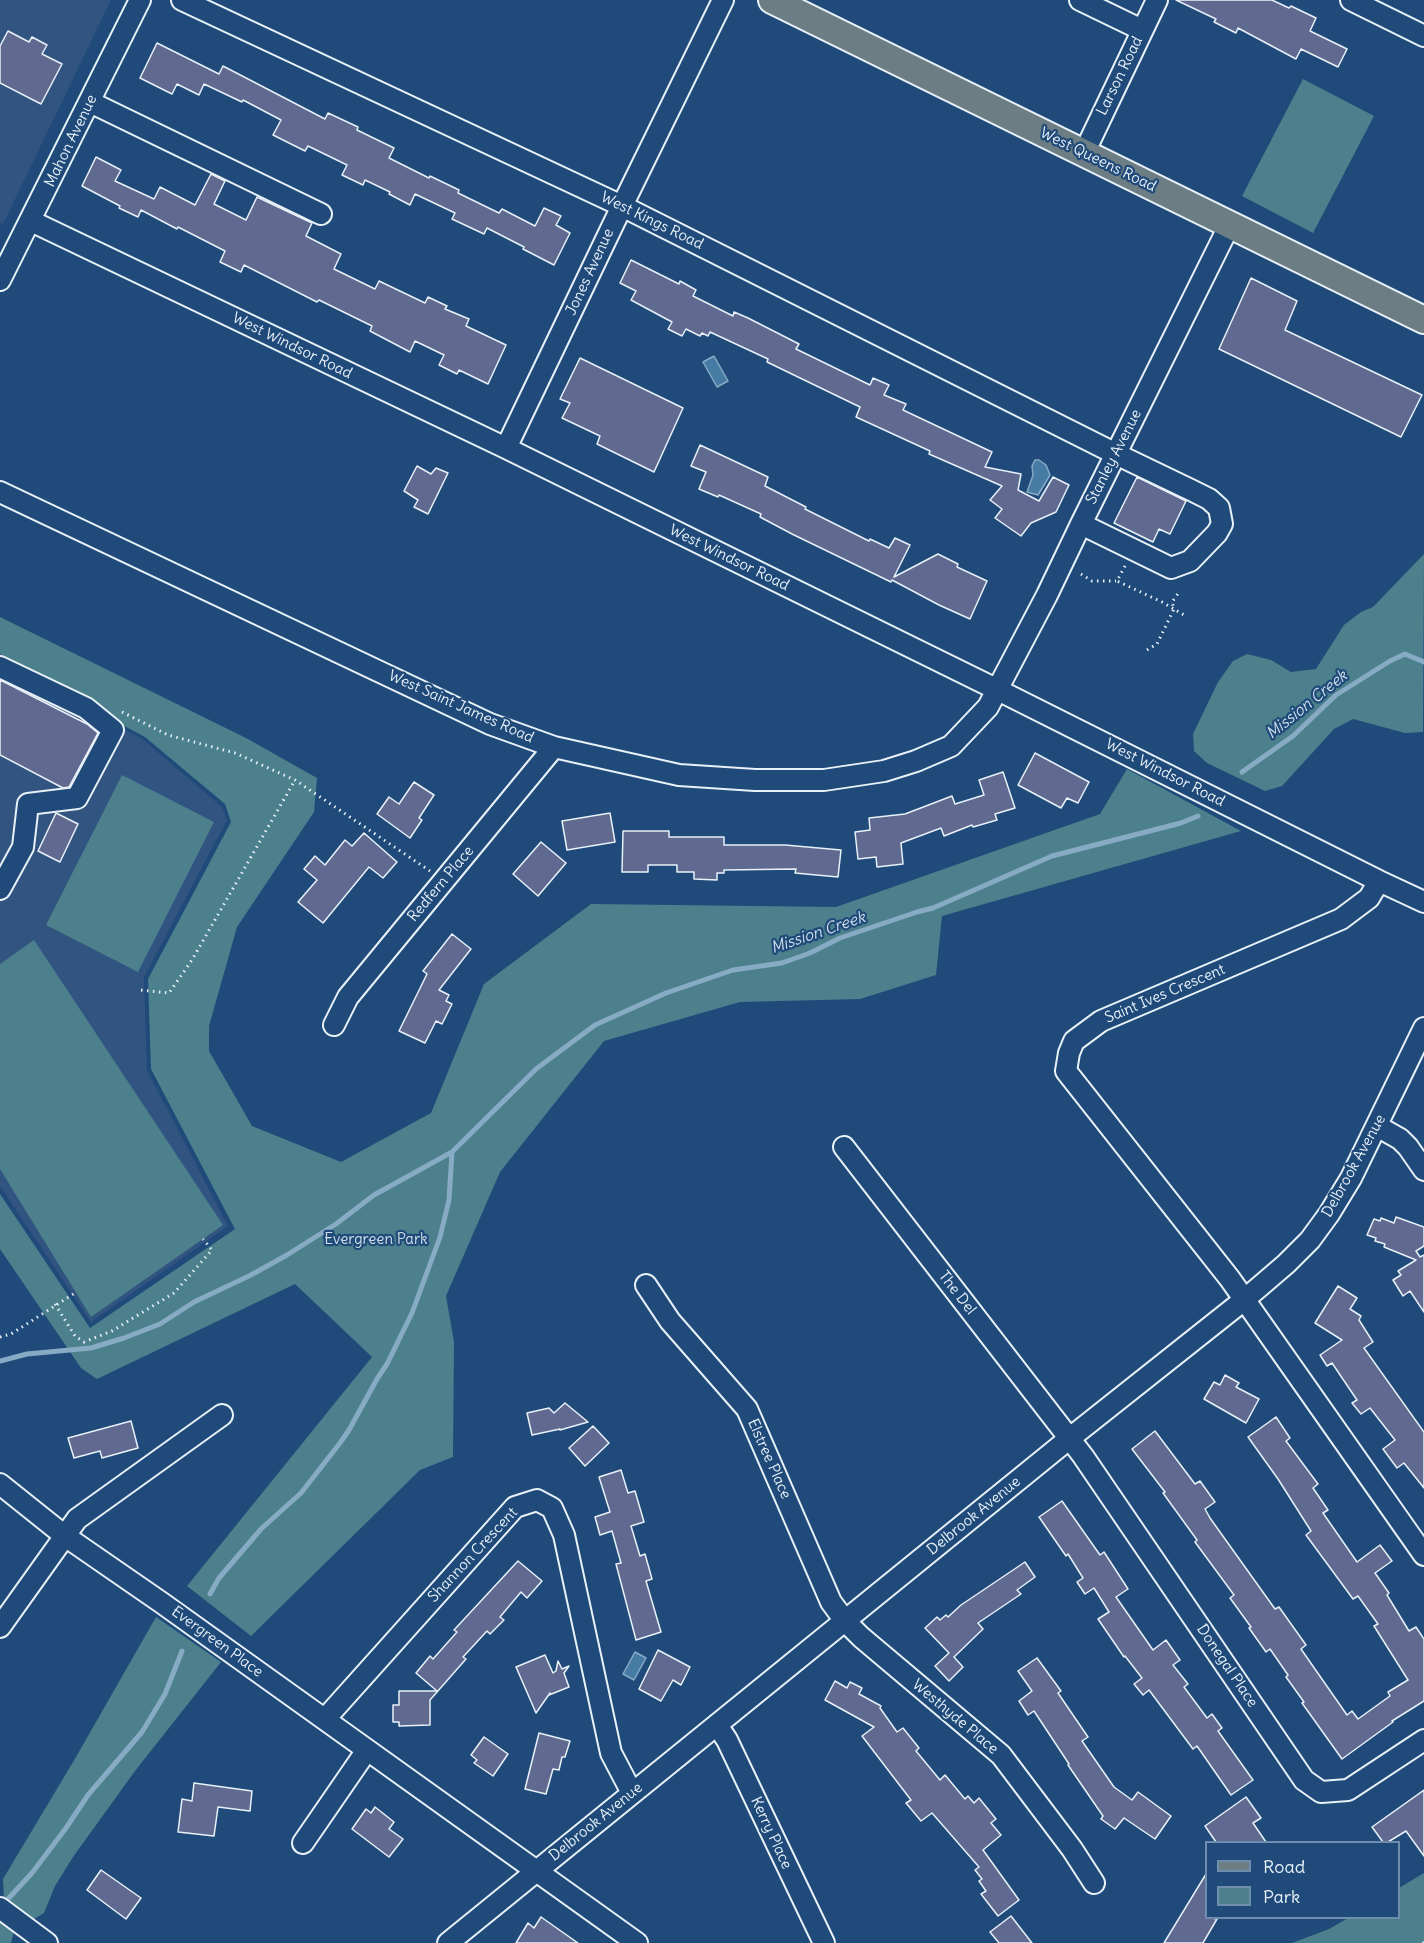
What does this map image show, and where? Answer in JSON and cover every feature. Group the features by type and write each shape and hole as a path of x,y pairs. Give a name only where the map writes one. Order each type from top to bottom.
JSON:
{"main road":[{"name":"West Queens Road","path":"772,0 1424,320"}],"street":[{"name":"Mahon Avenue","path":"0,280 6,252 31,220 140,0"},
{"name":"West Kings Road","path":"182,0 622,206 1209,499 1219,508 1222,524 1217,533 1190,561 1171,568 1119,542"},
{"name":"Jones Avenue","path":"507,448 723,0"},
{"path":"1080,0 1142,30"},
{"name":"Larson Road","path":"1084,153 1157,0"},
{"path":"1351,0 1424,36"},
{"path":"90,102 321,214"},
{"name":"West Windsor Road","path":"31,220 507,448 1424,902"},
{"name":"Stanley Avenue","path":"998,690 1047,596 1230,224"},
{"name":"West Saint James Road","path":"0,492 490,724 554,747 679,775 755,780 824,780 884,771 916,761 951,746 988,707 998,690"},
{"path":"1081,524 1119,542"},
{"path":"0,667 86,708 113,730 77,798 28,804 23,848 0,889"},
{"name":"Redfern Place","path":"334,1025 348,997 554,747"},
{"name":"Saint Ives Crescent","path":"1244,1300 1230,1279 1066,1071 1069,1053 1074,1041 1101,1022 1341,919 1369,898 1379,881"},
{"name":"Delbrook Avenue","path":"448,1943 1070,1438 1244,1300 1310,1240 1351,1178 1377,1126 1419,1054 1424,1028"},
{"path":"1377,1126 1400,1139 1424,1170"},
{"name":"The Del","path":"844,1147 1070,1438"},
{"name":"Elstree Place","path":"646,1285 670,1321 747,1409 831,1602 845,1621"},
{"path":"1244,1300 1424,1555"},
{"path":"0,1628 77,1519 222,1415"},
{"name":"Donegal Place","path":"1070,1438 1304,1780 1321,1792 1348,1790 1424,1740"},
{"name":"Evergreen Place","path":"0,1484 65,1536 637,1943"},
{"name":"Shannon Crescent","path":"325,1719 515,1507 537,1500 552,1508 564,1535 611,1753 632,1793"},
{"name":"Westhyde Place","path":"845,1621 1001,1755 1072,1849 1094,1883"},
{"name":"Kerry Place","path":"717,1725 727,1740 824,1943"},
{"path":"303,1844 368,1750"},
{"path":"0,1908 47,1943"}],"path":[{"path":"1117,581 1127,562 1122,560 1119,542"},
{"path":"1081,574 1092,581 1117,581 1184,615"},
{"path":"1147,650 1157,644 1173,609 1172,602 1180,591"},
{"path":"86,708 114,708 168,735 235,753 295,780 444,880"},
{"path":"141,990 169,993 192,960 295,780"},
{"path":"55,1304 75,1336 84,1342 112,1331 174,1293 212,1250 203,1239"},
{"path":"0,1337 11,1334 75,1293"}],"shaded area":[{"path":"0,0 111,0 3,224 0,222"},
{"path":"714,356 728,381 717,387 703,362"},
{"path":"1035,460 1046,465 1050,475 1038,495 1027,492"},
{"path":"0,659 49,692 141,738 222,807 227,820 144,977 147,1070 228,1226 91,1322 0,1186"},
{"path":"635,1652 646,1658 634,1680 623,1674"}],"green space":[{"path":"1303,79 1374,116 1313,233 1242,196"},
{"path":"1424,554 1423,732 1405,733 1353,719 1334,729 1282,786 1265,791 1207,763 1194,751 1193,734 1218,682 1233,661 1247,654 1271,660 1291,672 1316,669 1344,625 1361,612 1373,607"},
{"name":"Evergreen Park","path":"0,617 246,738 317,778 314,812 237,927 209,1026 209,1051 252,1126 341,1162 431,1113 484,984 591,904 836,907 1100,814 1127,769 1241,831 942,916 936,975 860,999 740,1002 604,1041 500,1172 446,1296 454,1342 453,1457 420,1470 251,1636 187,1586 372,1357 295,1284 97,1379 81,1368 0,1249 0,1194 90,1328 235,1229 151,1069 148,979 231,822 225,804 145,737 51,687 0,654"},
{"path":"122,775 214,822 138,972 46,925"},
{"path":"34,940 223,1225 91,1317 0,1169 0,964"},
{"path":"156,1617 221,1662 135,1771 73,1857 55,1886 44,1913 14,1931 11,1943 0,1943 0,1901 4,1898 3,1879"},
{"path":"1424,1873 1424,1943 1292,1943 1329,1929 1346,1919 1400,1919 1400,1887"}],"building":[{"path":"1176,0 1272,0 1316,18 1310,31 1347,49 1338,67 1301,49 1296,59 1238,28 1236,33 1214,22 1216,19"},
{"path":"8,31 29,42 32,37 47,45 42,54 62,64 41,104 0,83 0,46"},
{"path":"157,43 219,74 223,66 325,119 328,113 358,127 357,130 394,148 389,158 459,190 458,193 499,213 502,209 535,226 544,208 561,216 556,225 570,233 554,265 487,228 484,234 452,219 455,213 415,194 410,205 365,180 363,185 342,175 347,165 308,146 305,151 273,135 281,120 243,100 242,102 204,84 199,95 177,84 172,94 140,78"},
{"path":"96,157 121,170 115,181 154,199 160,187 195,205 211,174 225,181 214,204 246,220 257,197 312,223 306,236 341,254 334,269 375,289 379,281 425,303 428,297 447,306 445,309 469,319 466,326 506,345 488,384 459,370 457,374 439,365 444,355 415,341 410,352 370,331 372,326 319,300 317,302 244,265 241,272 220,262 225,251 178,227 177,229 141,210 138,217 119,208 120,206 82,186"},
{"path":"631,260 679,284 680,281 696,290 693,296 733,316 734,312 748,318 799,344 796,349 870,385 873,378 889,385 884,395 906,404 903,410 992,452 985,467 1021,474 1018,490 1039,501 1053,477 1069,485 1056,512 1031,523 1021,536 995,518 1002,509 990,500 1002,486 929,454 930,451 856,417 860,407 767,362 768,359 710,332 708,336 702,333 700,336 686,329 682,336 668,329 672,322 631,300 636,291 620,283"},
{"path":"1251,278 1297,301 1285,330 1422,395 1401,437 1219,349"},
{"path":"580,358 683,408 654,472 597,444 600,436 562,418 570,403 560,399"},
{"path":"700,445 768,477 765,486 869,541 870,539 889,548 895,538 910,545 894,577 938,554 958,564 957,567 987,581 970,619 792,534 760,517 761,514 719,495 718,497 699,489 706,472 691,466"},
{"path":"417,466 431,474 436,468 448,473 428,514 414,507 418,500 404,491"},
{"path":"1137,477 1186,501 1170,534 1159,529 1153,542 1114,523"},
{"path":"0,680 87,724 98,733 69,787 63,788 0,755"},
{"path":"1035,753 1089,782 1078,803 1067,798 1061,808 1018,785"},
{"path":"1003,772 1015,808 995,814 997,820 973,827 972,825 944,836 941,828 901,843 903,864 877,867 876,857 858,859 855,832 870,830 869,818 905,814 952,796 955,804 984,795 979,780"},
{"path":"414,782 434,795 419,818 422,820 410,838 377,814 389,797 399,804"},
{"path":"56,813 78,824 60,862 38,851"},
{"path":"610,813 615,842 567,850 562,821"},
{"path":"623,831 669,831 669,837 724,837 724,845 785,845 841,850 838,877 795,873 796,869 724,870 724,873 717,873 717,880 694,879 694,872 677,872 677,865 648,865 648,872 622,872"},
{"path":"364,833 397,862 383,878 369,867 323,923 298,902 317,880 304,869 315,856 325,865 345,840 352,846"},
{"path":"541,842 566,863 538,896 513,874"},
{"path":"452,934 471,949 439,990 449,995 446,1001 452,1004 442,1024 436,1021 425,1043 399,1031 427,974 423,971"},
{"path":"1396,1217 1424,1227 1424,1246 1416,1251 1420,1257 1424,1255 1424,1312 1410,1291 1403,1296 1393,1280 1401,1275 1398,1271 1416,1260 1384,1247 1385,1244 1367,1235 1374,1219 1380,1221 1381,1218 1394,1223"},
{"path":"1338,1286 1357,1298 1350,1309 1361,1316 1359,1320 1373,1342 1364,1348 1424,1432 1424,1488 1404,1463 1397,1468 1383,1449 1395,1440 1370,1408 1361,1414 1352,1403 1357,1400 1332,1363 1327,1366 1320,1355 1342,1340 1315,1323"},
{"path":"1225,1375 1239,1383 1236,1387 1259,1399 1246,1423 1204,1399 1214,1382 1220,1385"},
{"path":"565,1403 588,1422 532,1435 527,1413 549,1408 554,1413"},
{"path":"1276,1417 1290,1438 1286,1441 1318,1484 1313,1488 1328,1510 1323,1513 1357,1562 1380,1545 1392,1561 1375,1573 1389,1593 1387,1595 1409,1631 1416,1627 1424,1639 1424,1701 1392,1721 1342,1759 1302,1703 1304,1702 1270,1649 1266,1652 1249,1628 1251,1627 1230,1598 1234,1595 1195,1542 1197,1540 1163,1493 1165,1492 1132,1449 1155,1431 1195,1484 1200,1481 1215,1502 1205,1509 1210,1518 1275,1609 1279,1607 1306,1645 1301,1649 1347,1715 1352,1711 1358,1719 1390,1696 1388,1692 1408,1680 1374,1626 1378,1624 1358,1596 1353,1599 1306,1535 1311,1531 1248,1437"},
{"path":"131,1421 138,1448 102,1458 100,1451 74,1458 68,1438"},
{"path":"593,1426 609,1443 585,1466 569,1448"},
{"path":"621,1470 628,1493 635,1491 644,1522 631,1526 640,1556 645,1554 652,1579 646,1581 661,1632 636,1640 616,1564 621,1563 612,1531 600,1535 595,1517 610,1512 599,1477"},
{"path":"1062,1501 1100,1555 1104,1552 1128,1589 1116,1597 1153,1650 1166,1640 1180,1660 1173,1665 1188,1684 1184,1687 1207,1718 1212,1714 1222,1728 1218,1731 1253,1780 1231,1795 1197,1746 1193,1749 1149,1690 1143,1695 1134,1684 1142,1678 1124,1657 1098,1619 1109,1612 1094,1588 1085,1594 1077,1582 1083,1578 1068,1554 1066,1556 1039,1517"},
{"path":"518,1561 542,1581 527,1598 521,1592 500,1617 504,1620 490,1634 487,1631 463,1657 466,1659 430,1700 430,1725 399,1726 399,1722 393,1722 393,1705 399,1705 399,1691 437,1691 416,1673 430,1656 433,1659 457,1632 454,1630"},
{"path":"1025,1562 1035,1577 1017,1590 1021,1594 978,1623 983,1629 954,1657 963,1667 949,1681 935,1666 949,1653 925,1628 937,1617 940,1620 946,1615 948,1617 961,1605"},
{"path":"658,1650 690,1667 681,1685 673,1680 661,1701 639,1689"},
{"path":"545,1655 553,1673 556,1671 558,1661 562,1669 569,1666 564,1673 569,1687 549,1695 550,1693 536,1713 516,1667"},
{"path":"1037,1658 1061,1691 1058,1693 1088,1737 1082,1741 1114,1787 1132,1800 1138,1792 1171,1816 1155,1839 1124,1818 1115,1829 1101,1819 1103,1816 1034,1711 1028,1715 1019,1701 1032,1691 1018,1671"},
{"path":"835,1681 847,1688 850,1682 862,1688 859,1694 881,1706 880,1708 897,1732 903,1728 919,1748 916,1751 940,1780 945,1775 965,1799 968,1796 974,1803 979,1798 996,1819 991,1823 1001,1835 983,1850 1019,1900 998,1916 981,1894 986,1891 979,1881 982,1879 975,1870 979,1867 932,1813 921,1821 906,1803 911,1800 862,1736 874,1727 825,1700"},
{"path":"539,1733 570,1741 565,1757 562,1757 559,1770 553,1769 546,1794 525,1789"},
{"path":"484,1737 508,1754 493,1776 474,1763 477,1760 471,1755"},
{"path":"194,1783 252,1791 250,1811 218,1807 214,1836 178,1832 182,1799 192,1801"},
{"path":"1424,1790 1424,1856 1406,1831 1390,1841 1382,1841 1372,1827"},
{"path":"1246,1797 1261,1818 1253,1823 1265,1841 1215,1841 1205,1826"},
{"path":"375,1807 394,1822 389,1829 403,1839 389,1857 352,1829 366,1809 371,1813"},
{"path":"101,1870 141,1898 126,1919 87,1890"},
{"path":"1205,1876 1205,1919 1217,1919 1203,1943 1164,1943"},
{"path":"1011,1916 1032,1943 999,1943 990,1932"},
{"path":"541,1917 578,1943 516,1943 528,1923 534,1928"}],"waterway":[{"name":"Mission Creek","path":"1242,772 1293,736 1336,695 1390,661 1405,654 1424,662"},
{"name":"Mission Creek","path":"0,1361 27,1354 91,1348 124,1338 160,1324 194,1302 287,1255 336,1224 374,1195 452,1152 536,1069 595,1025 666,993 733,970 782,963 810,953 840,938 933,908 1052,856 1181,823 1198,816"},
{"path":"210,1594 219,1578 261,1529 301,1493 340,1443 387,1364 412,1313 440,1237 449,1200 452,1152"},
{"path":"8,1899 32,1873 88,1795 142,1732 165,1694 182,1651"}]}
